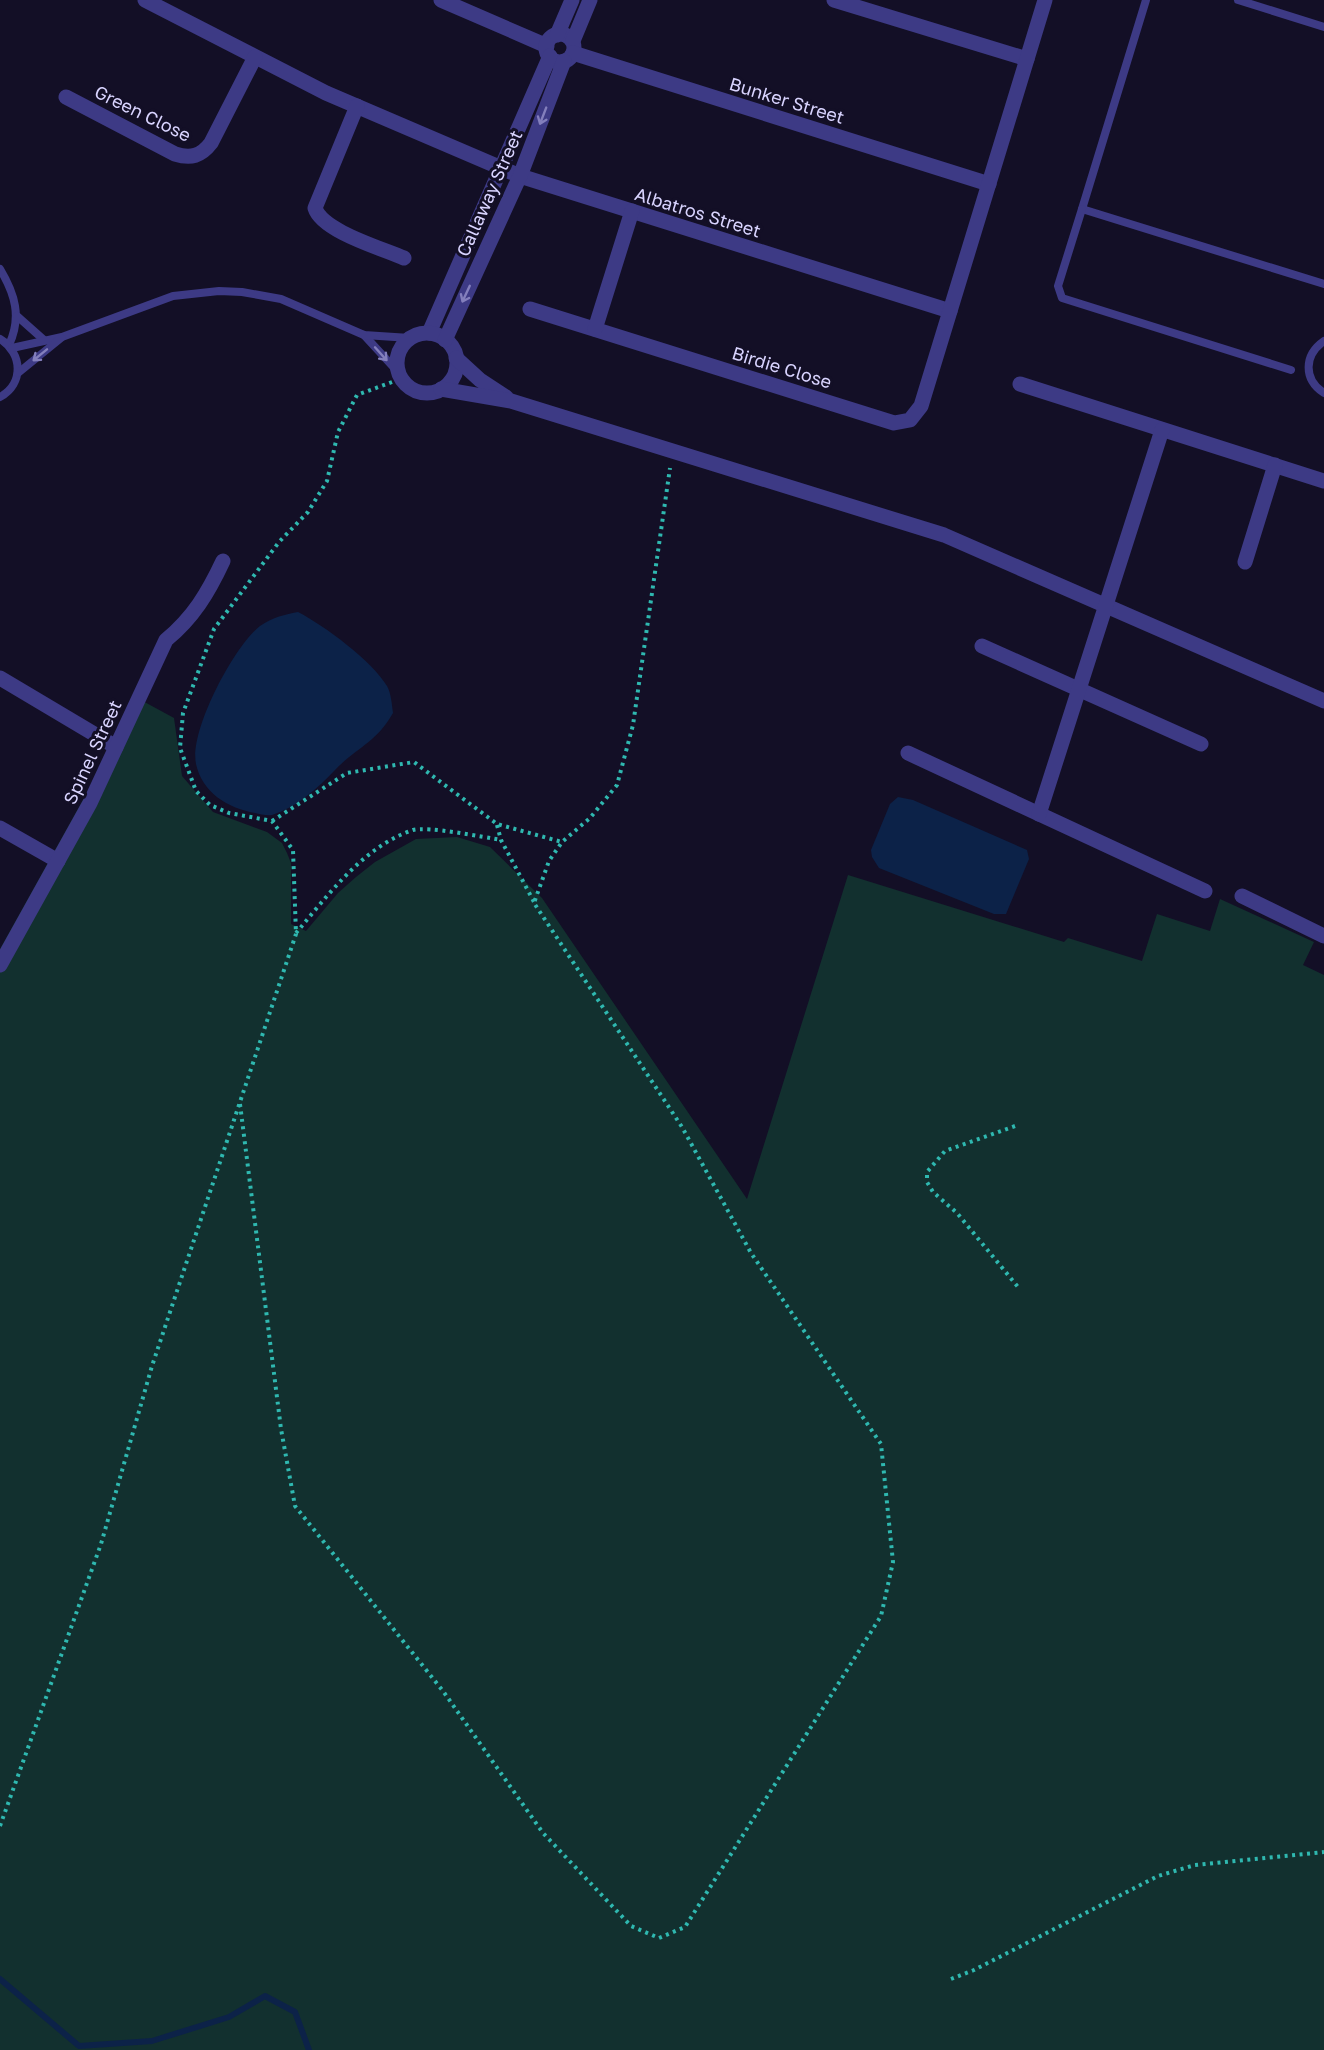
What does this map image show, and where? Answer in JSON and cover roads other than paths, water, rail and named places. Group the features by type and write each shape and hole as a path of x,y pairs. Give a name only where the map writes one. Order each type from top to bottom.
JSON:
{"street":[{"name":"Albatros Street","path":"145,0 357,106 520,176 950,311"},
{"name":"Bunker Street","path":"441,0 561,49 989,184"},
{"name":"Callaway Street","path":"445,340 520,176 561,49 572,0"},
{"name":"Callaway Street","path":"429,333 502,167 561,49 590,0"},
{"path":"834,0 1027,59"},
{"path":"950,311 1045,0"},
{"name":"Green Close","path":"66,97 175,154 192,157 204,152 211,143 255,57"},
{"path":"357,106 315,208 317,216 333,228 404,258"},
{"path":"595,329 632,211"},
{"name":"Birdie Close","path":"530,309 894,423 910,420 921,406 950,311"},
{"path":"511,400 480,380 456,358 445,340 429,333 410,338 398,357 400,376 419,392 441,389 511,400 952,538 1324,701"},
{"path":"441,389 455,372 456,358"},
{"path":"1020,384 1324,481"},
{"path":"1040,814 1162,429"},
{"path":"1245,561 1275,465"},
{"name":"Spinel Street","path":"0,965 58,861 116,747 166,640 183,626 204,600 223,561"},
{"path":"982,646 1201,744"},
{"path":"0,678 116,747"},
{"path":"908,753 1205,891"},
{"path":"0,828 58,861"},
{"path":"1242,896 1324,936"}],"lane":[{"path":"1146,0 1058,286 1062,298 1291,370"},
{"path":"1238,0 1324,27"},
{"path":"1082,209 1324,284"},
{"path":"0,268 12,291 17,316 10,346"},
{"path":"10,346 62,337 150,303 196,292 219,291 242,292 281,299 364,335 410,338"},
{"path":"17,316 44,340"},
{"path":"364,335 400,376"},
{"path":"18,373 62,337"},
{"path":"0,339 10,346 18,360 18,373 12,388 0,397"},
{"path":"1324,341 1313,352 1308,366 1312,381 1324,393"}],"water":[{"path":"298,612 334,635 371,666 388,689 393,713 373,738 343,762 322,784 290,807 272,815 245,811 217,797 204,783 196,764 199,731 226,670 249,636 269,620"},
{"path":"898,797 913,800 1027,850 1029,859 1006,914 994,914 879,868 872,857 871,850 890,804"}],"waterway":[{"path":"0,1979 79,2046 152,2041 229,2017 265,1996 295,2012 309,2050"}]}
